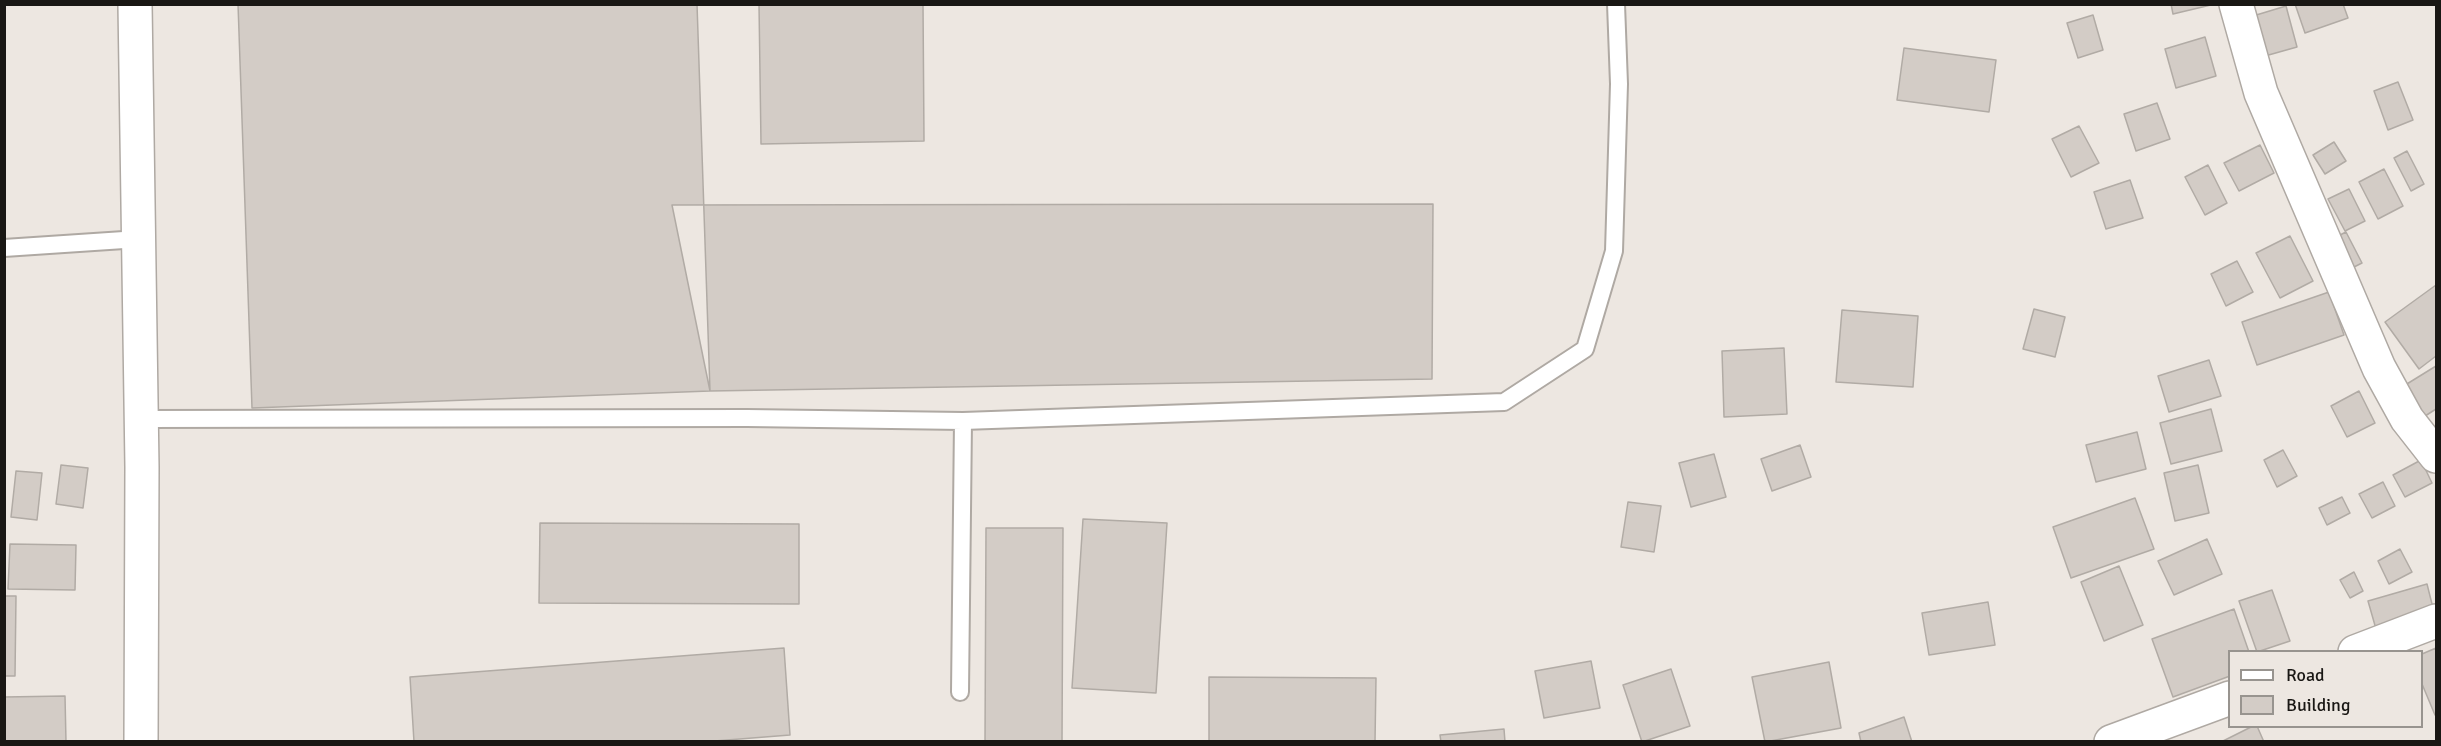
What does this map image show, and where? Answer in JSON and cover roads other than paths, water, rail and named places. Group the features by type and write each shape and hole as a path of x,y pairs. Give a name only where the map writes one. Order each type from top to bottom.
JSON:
{"street":[{"path":"135,4 141,419 141,741"},
{"path":"2236,4 2261,93 2379,369 2407,419 2436,456"},
{"path":"2358,650 2436,621"},
{"path":"2111,741 2228,698"}],"lane":[{"path":"141,419 747,418 963,421 1504,402 1585,349 1614,251 1619,84 1616,4"},
{"path":"4,248 139,239"},
{"path":"960,692 963,421"}]}
